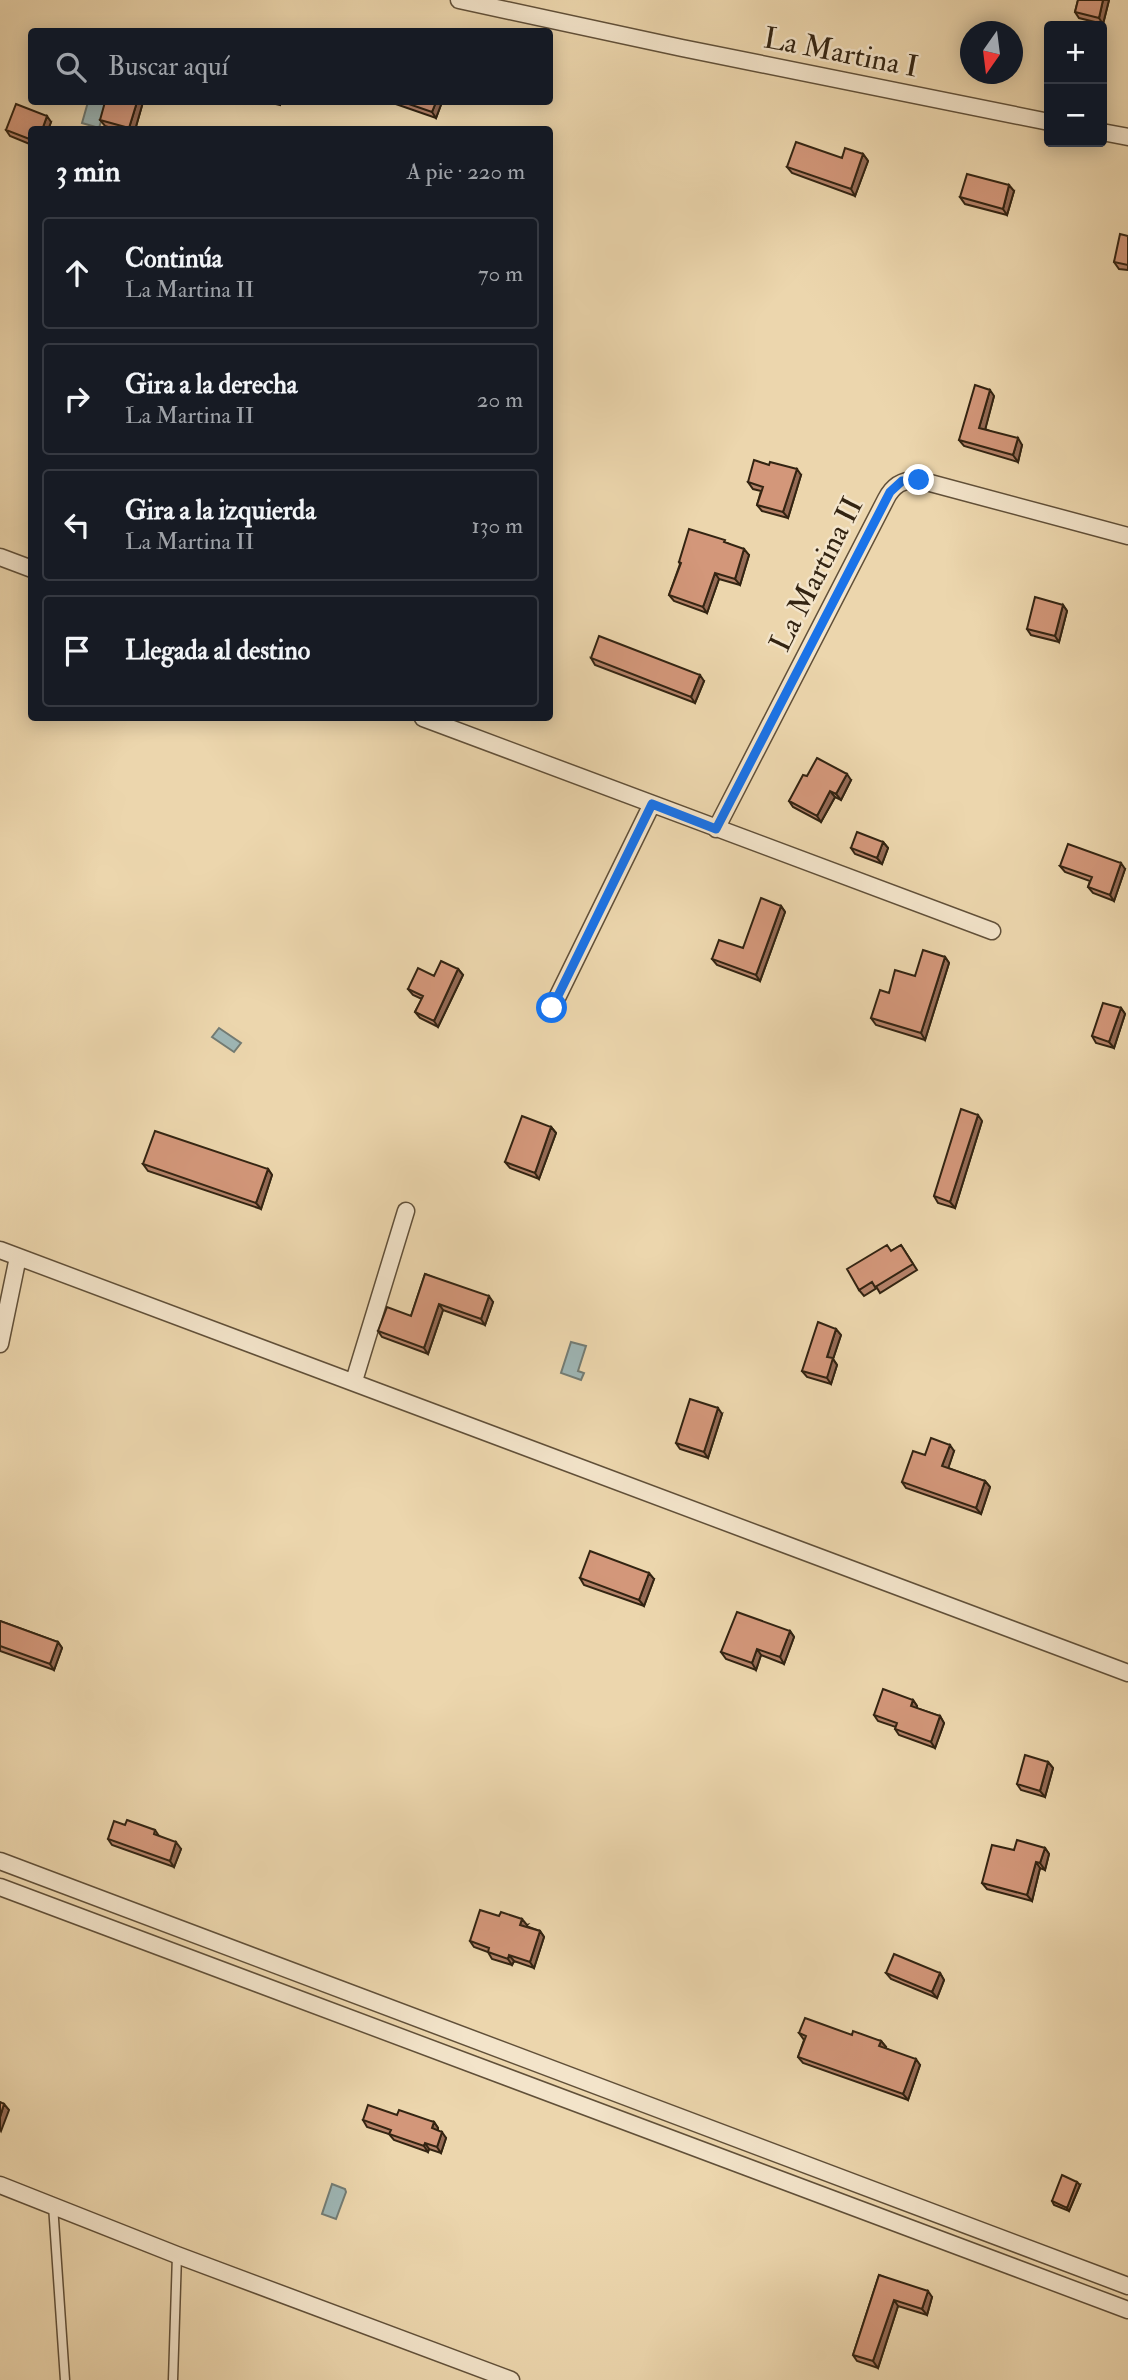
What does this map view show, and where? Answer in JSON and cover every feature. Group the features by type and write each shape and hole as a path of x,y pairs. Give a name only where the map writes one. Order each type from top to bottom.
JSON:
{"street":[{"name":"La Martina I","path":"459,0 1044,121"},
{"path":"1107,133 1128,137"},
{"name":"La Martina II","path":"716,829 895,485 911,479 919,480 1128,536"},
{"path":"0,557 28,568"},
{"path":"431,721 992,931"},
{"path":"552,1008 652,804"},
{"path":"354,1381 406,1211"},
{"path":"0,1250 1128,1674"},
{"path":"0,1344 18,1257"},
{"path":"0,1861 1128,2286"},
{"path":"0,1887 1128,2310"},
{"path":"0,2185 177,2255 511,2380"}],"lane":[{"path":"53,2205 65,2380"},
{"path":"173,2380 177,2255"}],"water":[{"path":"87,105 106,105 100,126 82,123"},
{"path":"219,1028 241,1043 234,1052 212,1037"},
{"path":"571,1342 586,1346 578,1371 584,1373 581,1380 561,1373"},
{"path":"332,2184 345,2189 346,2192 336,2219 322,2214"}],"building":[{"path":"1078,0 1103,0 1099,18 1075,12"},
{"path":"16,104 47,116 43,126 28,126 28,138 6,130"},
{"path":"104,105 136,105 130,126 100,120"},
{"path":"412,105 435,105 432,112"},
{"path":"796,142 842,158 845,148 863,154 851,189 787,167"},
{"path":"967,174 1009,185 1003,209 960,197"},
{"path":"1120,234 1128,236 1128,265 1114,262"},
{"path":"975,385 990,390 979,428 1018,438 1013,455 959,440"},
{"path":"754,460 797,469 783,512 757,505 763,487 748,482"},
{"path":"689,529 744,549 735,579 715,573 703,607 669,595 681,563 679,562"},
{"path":"1035,597 1063,605 1055,636 1027,629"},
{"path":"599,636 700,675 691,697 591,658"},
{"path":"817,758 847,774 836,794 830,791 817,816 789,801 803,775 807,776"},
{"path":"857,832 883,842 877,858 851,848"},
{"path":"1068,844 1121,863 1110,895 1088,887 1092,877 1060,866"},
{"path":"761,898 781,906 756,975 712,959 719,940 743,948"},
{"path":"923,950 945,957 921,1033 871,1018 880,990 889,993 895,970 915,976"},
{"path":"441,961 458,969 434,1021 415,1012 423,996 408,989 418,968 434,976"},
{"path":"1103,1003 1121,1008 1109,1042 1092,1036"},
{"path":"961,1109 978,1115 950,1202 934,1196"},
{"path":"522,1116 551,1127 535,1173 505,1162"},
{"path":"155,1131 268,1169 256,1203 143,1164"},
{"path":"887,1245 891,1251 901,1245 913,1264 875,1287 872,1282 859,1290 847,1269"},
{"path":"425,1274 489,1296 481,1319 439,1304 424,1348 378,1331 387,1307 411,1316"},
{"path":"818,1322 836,1329 827,1357 833,1358 827,1378 802,1371"},
{"path":"690,1399 718,1408 704,1452 676,1443"},
{"path":"931,1438 950,1445 942,1466 985,1481 976,1508 902,1482 913,1451 925,1455"},
{"path":"590,1551 649,1573 639,1600 580,1578"},
{"path":"737,1612 790,1631 780,1657 757,1649 752,1663 721,1652"},
{"path":"0,1621 58,1642 50,1664 0,1646"},
{"path":"883,1689 913,1700 911,1706 940,1716 931,1742 895,1729 897,1723 874,1715"},
{"path":"1025,1755 1048,1762 1040,1791 1017,1784"},
{"path":"127,1820 155,1830 154,1834 176,1842 170,1861 108,1839 114,1821 125,1825"},
{"path":"1017,1840 1045,1848 1040,1863 1036,1862 1027,1895 982,1883 992,1845 1014,1850"},
{"path":"480,1910 499,1916 501,1912 522,1919 520,1925 540,1931 530,1962 509,1955 508,1959 488,1952 489,1948 470,1941"},
{"path":"894,1954 940,1973 932,1992 886,1973"},
{"path":"805,2018 852,2035 853,2031 881,2041 879,2046 916,2059 903,2094 798,2057 806,2036 799,2033"},
{"path":"368,2105 397,2115 399,2110 434,2122 432,2128 442,2132 437,2147 425,2143 424,2146 389,2134 391,2130 363,2120"},
{"path":"1062,2175 1077,2182 1067,2208 1052,2201"},
{"path":"879,2275 928,2291 922,2309 894,2300 873,2361 853,2355"}],"route":[{"path":"552,1008 652,804 716,829 890,492 902,481 919,480"}]}
